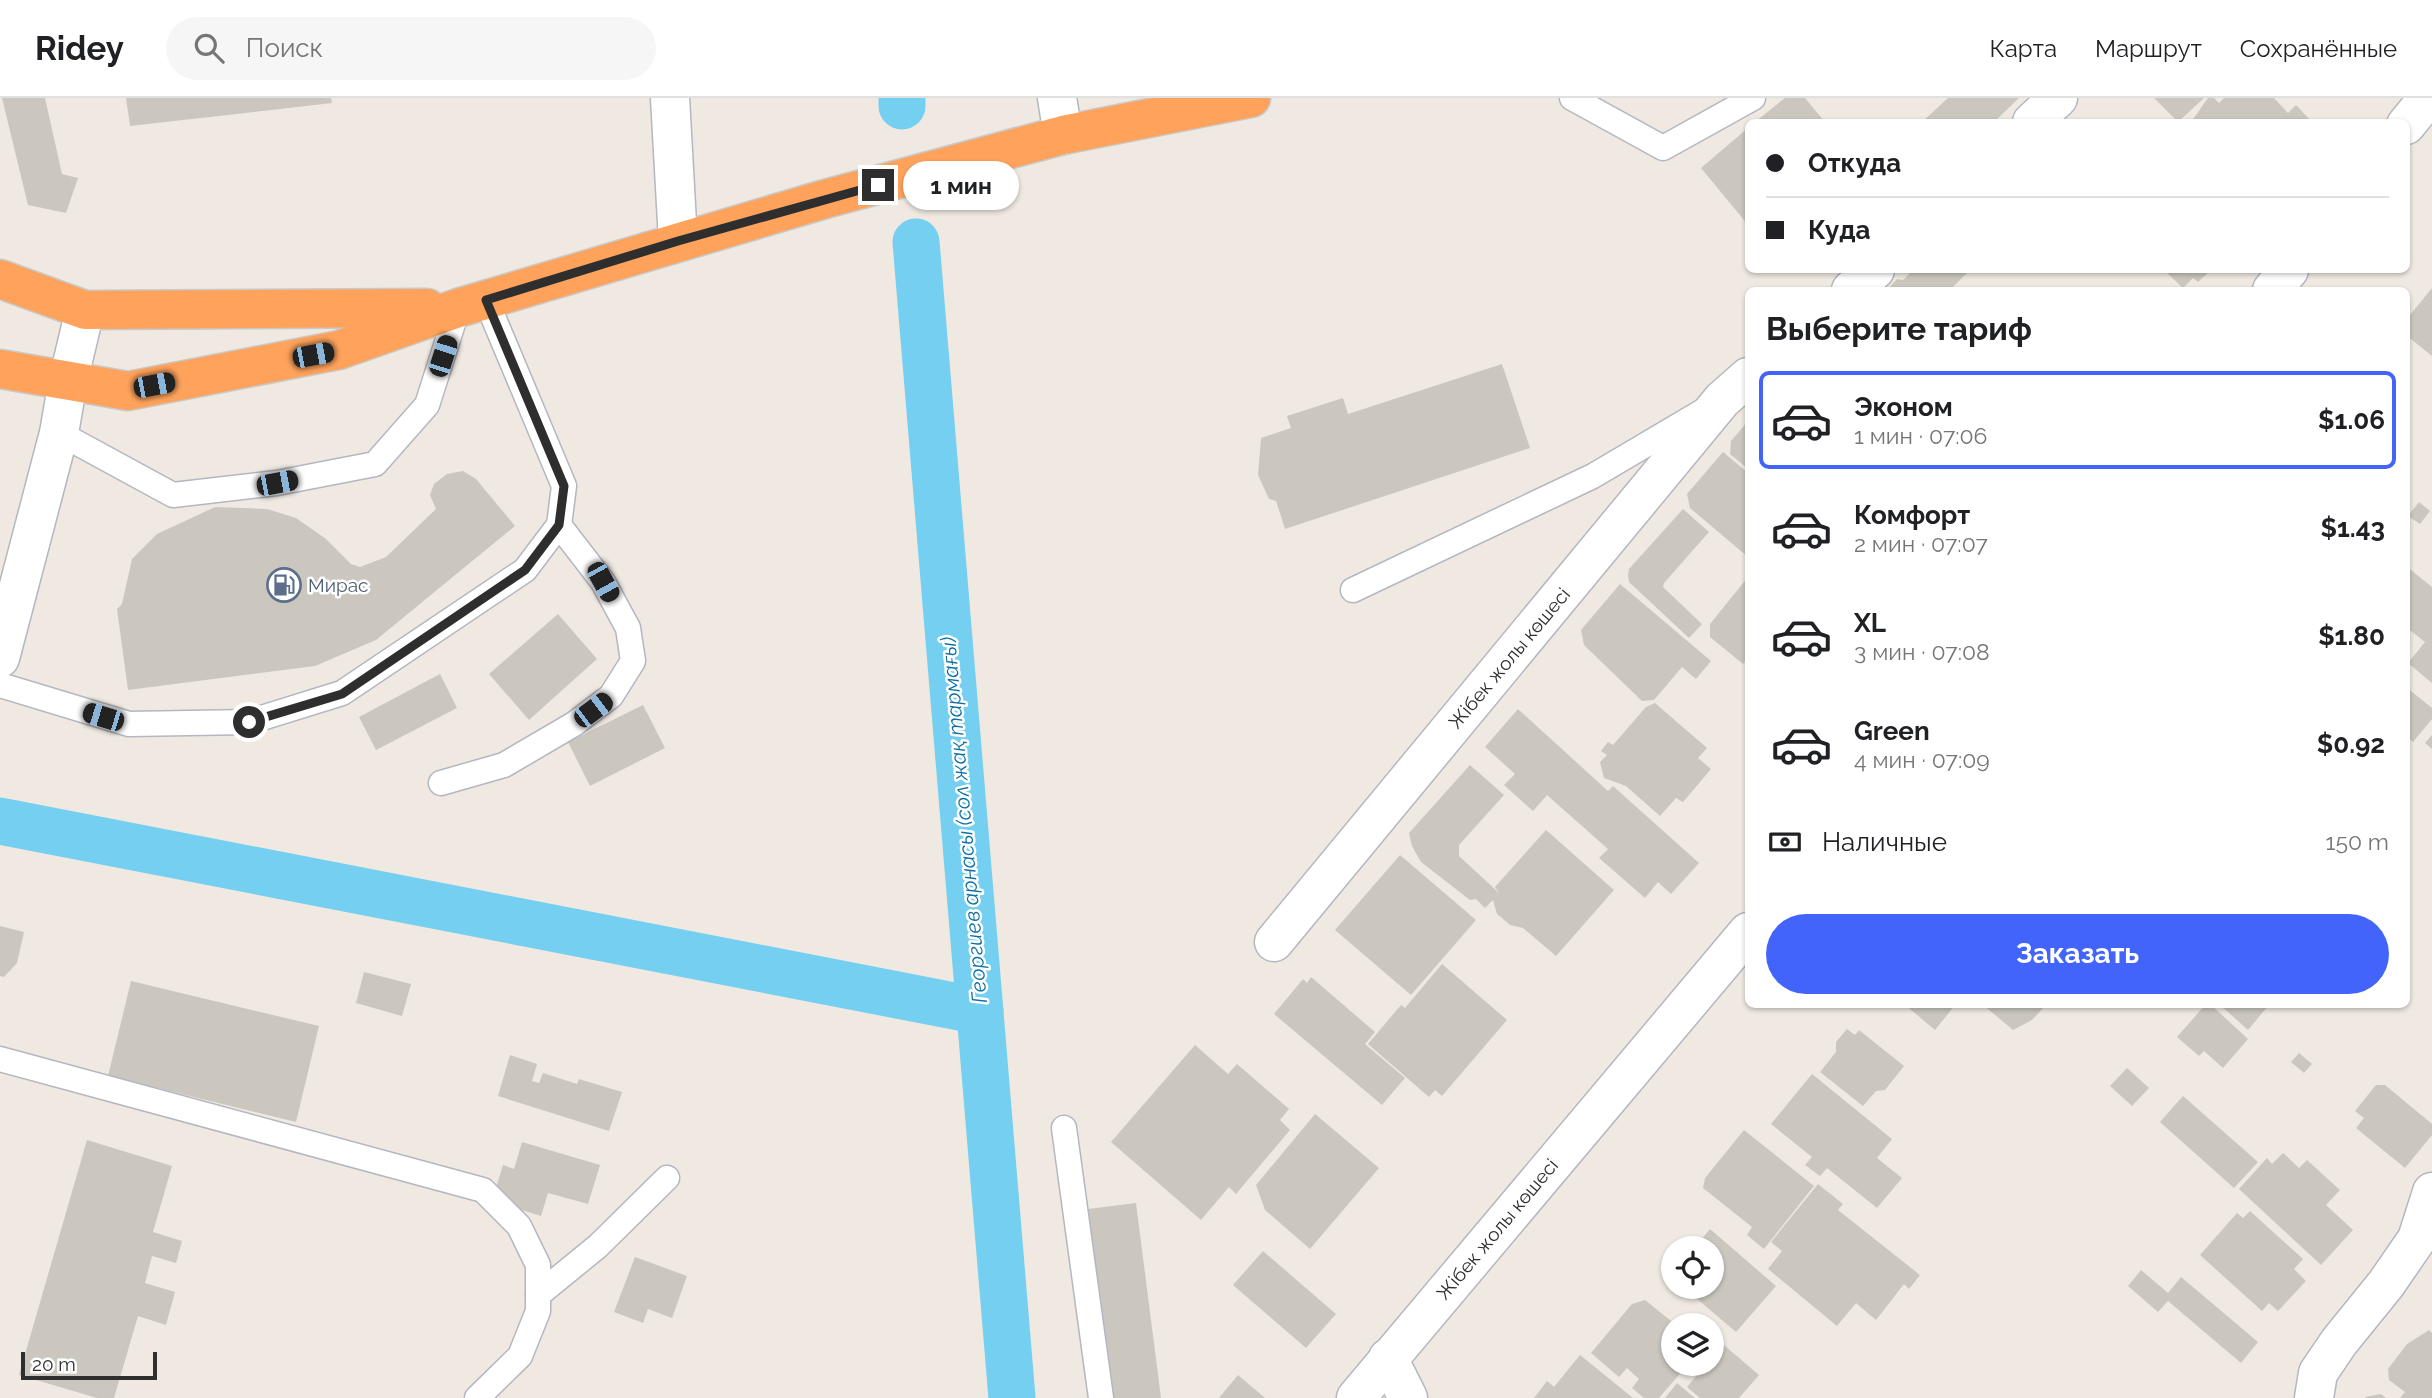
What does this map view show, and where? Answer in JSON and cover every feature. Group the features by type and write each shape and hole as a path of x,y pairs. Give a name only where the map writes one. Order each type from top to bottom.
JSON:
{"highway":[{"path":"0,369 128,391 339,349 1060,116 1251,98"},
{"path":"0,279 85,310 472,304"}],"street":[{"path":"670,98 678,241"},
{"path":"2035,119 2058,98"},
{"path":"2410,120 2428,98"},
{"path":"1855,287 1871,273"},
{"path":"2275,287 2286,273"},
{"path":"0,657 59,433 85,310"},
{"name":"Жібек жолы көшесі","path":"1274,942 1735,389"},
{"name":"Жібек жолы көшесі","path":"1356,1398 1745,936"},
{"path":"2314,1398 2318,1373 2417,1239 2432,1192"},
{"path":"1388,1357 1408,1398"}],"lane":[{"path":"1572,98 1662,148 1753,98"},
{"path":"59,433 173,495 277,483 375,464 427,405 472,304"},
{"path":"0,685 129,724 249,722 342,694 525,570 559,525 564,486 472,304"},
{"path":"1353,590 1593,476 1735,389"},
{"path":"441,783 504,765 574,724 611,696 633,661 628,628 603,582 559,525"},
{"path":"0,1059 483,1190 519,1226 538,1265 538,1311 520,1356 477,1398"},
{"path":"1064,1128 1101,1398"},
{"path":"538,1295 598,1246 667,1178"}],"building":[{"path":"2,98 45,98 62,174 78,178 66,213 28,205"},
{"path":"126,98 331,98 332,103 130,126"},
{"path":"1785,98 1805,98 1822,119 1759,119"},
{"path":"1948,98 2019,98 1997,119 1925,119"},
{"path":"2154,98 2204,98 2181,119 2175,119"},
{"path":"2208,98 2214,98 2219,103 2224,98 2274,98 2288,113 2296,105 2309,119 2193,119"},
{"path":"1745,131 1745,221 1701,168"},
{"path":"1910,273 1967,273 1953,287 1890,287 1897,279 1903,280"},
{"path":"2167,273 2208,273 2198,282 2193,278 2182,287"},
{"path":"2432,288 2432,356 2410,338 2410,315"},
{"path":"1502,364 1530,448 1285,529 1276,501 1269,499 1258,475 1261,438 1291,428 1287,416 1343,398 1348,414"},
{"path":"1745,425 1745,466 1730,454 1731,441"},
{"path":"1723,452 1745,470 1745,554 1690,508 1687,494"},
{"name":"Мирас","path":"463,471 476,479 515,526 376,640 315,666 128,690 117,609 122,604 132,559 157,534 215,507 267,509 296,518 326,539 351,564 360,567 386,557 436,509 430,495 434,484 447,474"},
{"path":"2419,502 2430,511 2420,524 2410,517"},
{"path":"1683,509 1709,532 1663,587 1702,624 1689,638 1629,582 1628,575 1629,569"},
{"path":"2410,569 2432,587 2432,683 2410,665 2410,661 2425,642 2410,630"},
{"path":"1745,581 1743,664 1710,637 1710,624"},
{"path":"1620,584 1711,661 1696,679 1682,667 1654,700 1642,701 1584,645 1581,630"},
{"path":"558,614 597,659 529,720 489,674"},
{"path":"440,674 457,708 376,750 359,717"},
{"path":"2410,690 2432,708 2432,719 2413,742 2410,739"},
{"path":"1655,703 1707,748 1698,758 1711,769 1683,802 1676,798 1660,816 1626,786 1604,778 1600,762 1607,755 1601,751 1608,742 1613,745 1646,707"},
{"path":"643,705 665,748 590,786 568,742"},
{"path":"1518,709 1608,791 1613,786 1699,863 1671,894 1658,882 1645,898 1599,858 1608,849 1547,795 1533,811 1504,785 1515,774 1485,747"},
{"path":"2432,735 2432,749 2425,743"},
{"path":"1470,765 1504,795 1459,845 1459,856 1499,893 1495,887 1546,830 1614,890 1556,956 1523,928 1510,925 1497,914 1493,900 1485,908 1476,899 1470,900 1421,862 1412,846 1409,833"},
{"path":"1400,855 1476,920 1411,995 1335,930"},
{"path":"0,926 24,932 17,963 4,977 0,976"},
{"path":"1442,964 1507,1020 1442,1096 1435,1090 1429,1097 1368,1044 1401,1005 1405,1008"},
{"path":"364,972 411,984 402,1016 356,1003"},
{"path":"1311,977 1375,1032 1365,1044 1405,1078 1382,1105 1274,1014 1303,979 1307,983"},
{"path":"131,981 319,1026 296,1122 108,1076"},
{"path":"1909,1008 1953,1008 1935,1030"},
{"path":"1987,1008 2043,1008 2032,1020 2013,1030"},
{"path":"2202,1008 2214,1008 2248,1039 2223,1068 2204,1051 2199,1056 2177,1037"},
{"path":"2223,1008 2266,1008 2248,1030"},
{"path":"1847,1029 1855,1035 1859,1030 1904,1066 1885,1090 1876,1091 1863,1106 1820,1072 1836,1052 1836,1042"},
{"path":"1195,1045 1228,1074 1237,1064 1289,1109 1280,1120 1290,1130 1236,1194 1229,1187 1201,1220 1111,1142"},
{"path":"2299,1053 2312,1064 2304,1073 2291,1062"},
{"path":"510,1055 537,1064 532,1081 539,1083 543,1073 577,1084 579,1079 622,1092 609,1131 498,1096"},
{"path":"2127,1068 2149,1088 2132,1106 2110,1086"},
{"path":"1812,1074 1892,1139 1877,1158 1902,1178 1877,1208 1827,1168 1820,1176 1805,1165 1812,1157 1771,1124"},
{"path":"2376,1085 2385,1085 2432,1124 2432,1135 2405,1168 2356,1128 2364,1118 2355,1111"},
{"path":"2183,1096 2258,1162 2234,1188 2160,1122"},
{"path":"1315,1114 1379,1168 1310,1249 1265,1210 1256,1185"},
{"path":"1744,1130 1814,1186 1764,1249 1747,1235 1752,1227 1703,1188 1705,1178"},
{"path":"87,1140 172,1166 153,1232 182,1241 176,1263 152,1256 145,1283 175,1292 166,1325 138,1316 114,1398 97,1398 19,1375"},
{"path":"522,1142 600,1165 588,1204 548,1193 541,1216 502,1204 505,1194 495,1191 503,1165 514,1169"},
{"path":"2283,1153 2299,1168 2307,1160 2340,1190 2326,1205 2353,1230 2321,1265 2239,1189 2267,1158 2272,1164"},
{"path":"1818,1184 1843,1204 1838,1210 1920,1275 1909,1289 1904,1284 1876,1320 1856,1303 1837,1326 1768,1269 1782,1251 1771,1242"},
{"path":"1136,1203 1161,1398 1104,1398 1080,1210"},
{"path":"2250,1211 2303,1259 2294,1269 2306,1281 2278,1311 2269,1303 2262,1311 2200,1255 2237,1213 2243,1218"},
{"path":"1710,1229 1718,1236 1704,1236"},
{"path":"1724,1241 1776,1286 1736,1332 1724,1322 1724,1313 1714,1313 1697,1299 1724,1299"},
{"path":"1263,1251 1336,1314 1306,1348 1233,1285"},
{"path":"635,1257 687,1276 672,1318 648,1309 643,1323 614,1312"},
{"path":"2141,1270 2168,1293 2181,1277 2258,1342 2241,1363 2168,1301 2158,1312 2128,1286"},
{"path":"1645,1300 1661,1313 1661,1376 1678,1376 1659,1398 1644,1398 1632,1388 1639,1379 1627,1368 1619,1377 1591,1353 1632,1304"},
{"path":"2429,1330 2432,1333 2432,1398 2400,1398 2405,1392 2389,1380 2388,1369 2407,1344"},
{"path":"1724,1345 1759,1375 1739,1398 1700,1398 1687,1387 1696,1376 1724,1376"},
{"path":"1580,1355 1633,1398 1534,1398 1547,1381 1554,1387"},
{"path":"1238,1375 1265,1398 1219,1398"},
{"path":"1677,1383 1695,1398 1665,1398"},
{"path":"2381,1394 2386,1398 2365,1397"}],"waterway":[{"path":"902,98 902,106"},
{"name":"Георгиев арнасы (сол жақ тармағы)","path":"916,242 1012,1398"},
{"path":"0,821 980,1011"}],"place":[{"name":"Мирас","path":"284,585"}],"route":[{"path":"249,722 342,694 525,570 559,525 564,486 486,300 678,241 878,185"}]}
